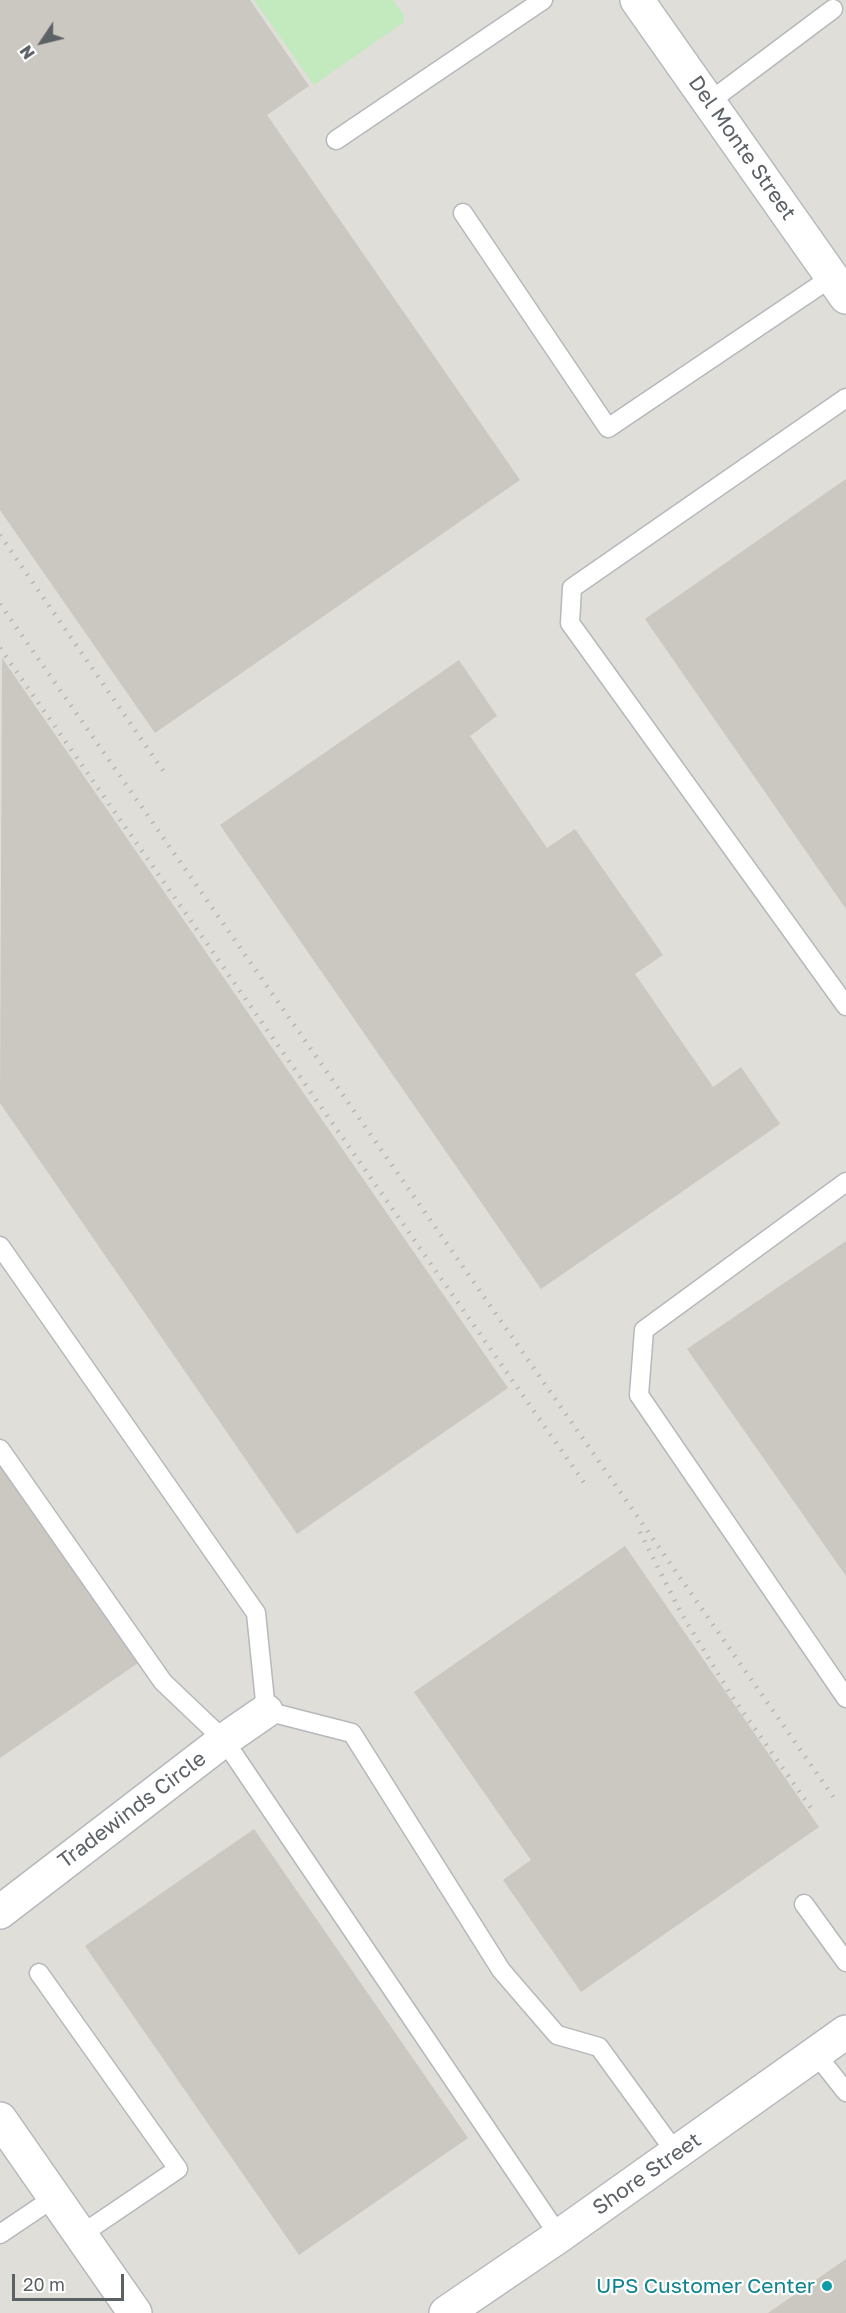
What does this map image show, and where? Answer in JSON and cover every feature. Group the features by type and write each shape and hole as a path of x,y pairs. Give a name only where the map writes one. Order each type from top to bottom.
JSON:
{"street":[{"name":"Del Monte Street","path":"637,0 839,287"},
{"name":"Tradewinds Circle","path":"0,1912 224,1740 266,1711"},
{"name":"Shore Street","path":"446,2313 559,2236 846,2032"},
{"path":"0,2119 135,2313"}],"lane":[{"path":"336,140 543,0"},
{"path":"709,102 833,9"},
{"path":"463,213 608,428 839,287"},
{"path":"846,398 573,588 570,622 846,1006"},
{"path":"846,1182 644,1330 639,1395 846,1698"},
{"path":"0,1246 256,1613 266,1711 352,1733 501,1970 557,2035 599,2047 676,2153"},
{"path":"0,1449 163,1682 224,1740 559,2236"},
{"path":"804,1904 846,1962"},
{"path":"39,1973 178,2169 82,2234"},
{"path":"816,2054 846,2092"},
{"path":"0,2234 55,2197"}],"shaded area":[{"path":"0,0 846,0 846,2313 0,2313"}],"green space":[{"path":"254,0 393,0 404,15 404,22 314,85"}],"building":[{"path":"0,0 250,0 309,86 267,115 520,480 155,733 0,510"},
{"path":"846,479 846,909 645,619"},
{"path":"2,658 508,1388 297,1534 0,1103"},
{"path":"459,660 497,716 470,736 547,848 575,829 663,955 635,974 713,1087 741,1067 780,1124 541,1289 220,825"},
{"path":"846,1241 846,1576 687,1349"},
{"path":"2,1466 138,1663 0,1758 0,1467"},
{"path":"625,1546 819,1827 581,1992 503,1880 531,1860 414,1692"},
{"path":"254,1829 468,2138 299,2255 85,1946"},
{"name":"UPS Customer Center","path":"846,2259 846,2313 768,2313"}],"railway":[{"path":"0,535 164,772"},
{"path":"0,604 834,1798"},
{"path":"0,648 587,1487"},
{"path":"640,1532 681,1613 731,1695 813,1811"}],"place":[{"name":"UPS Customer Center","path":"827,2286"}]}
